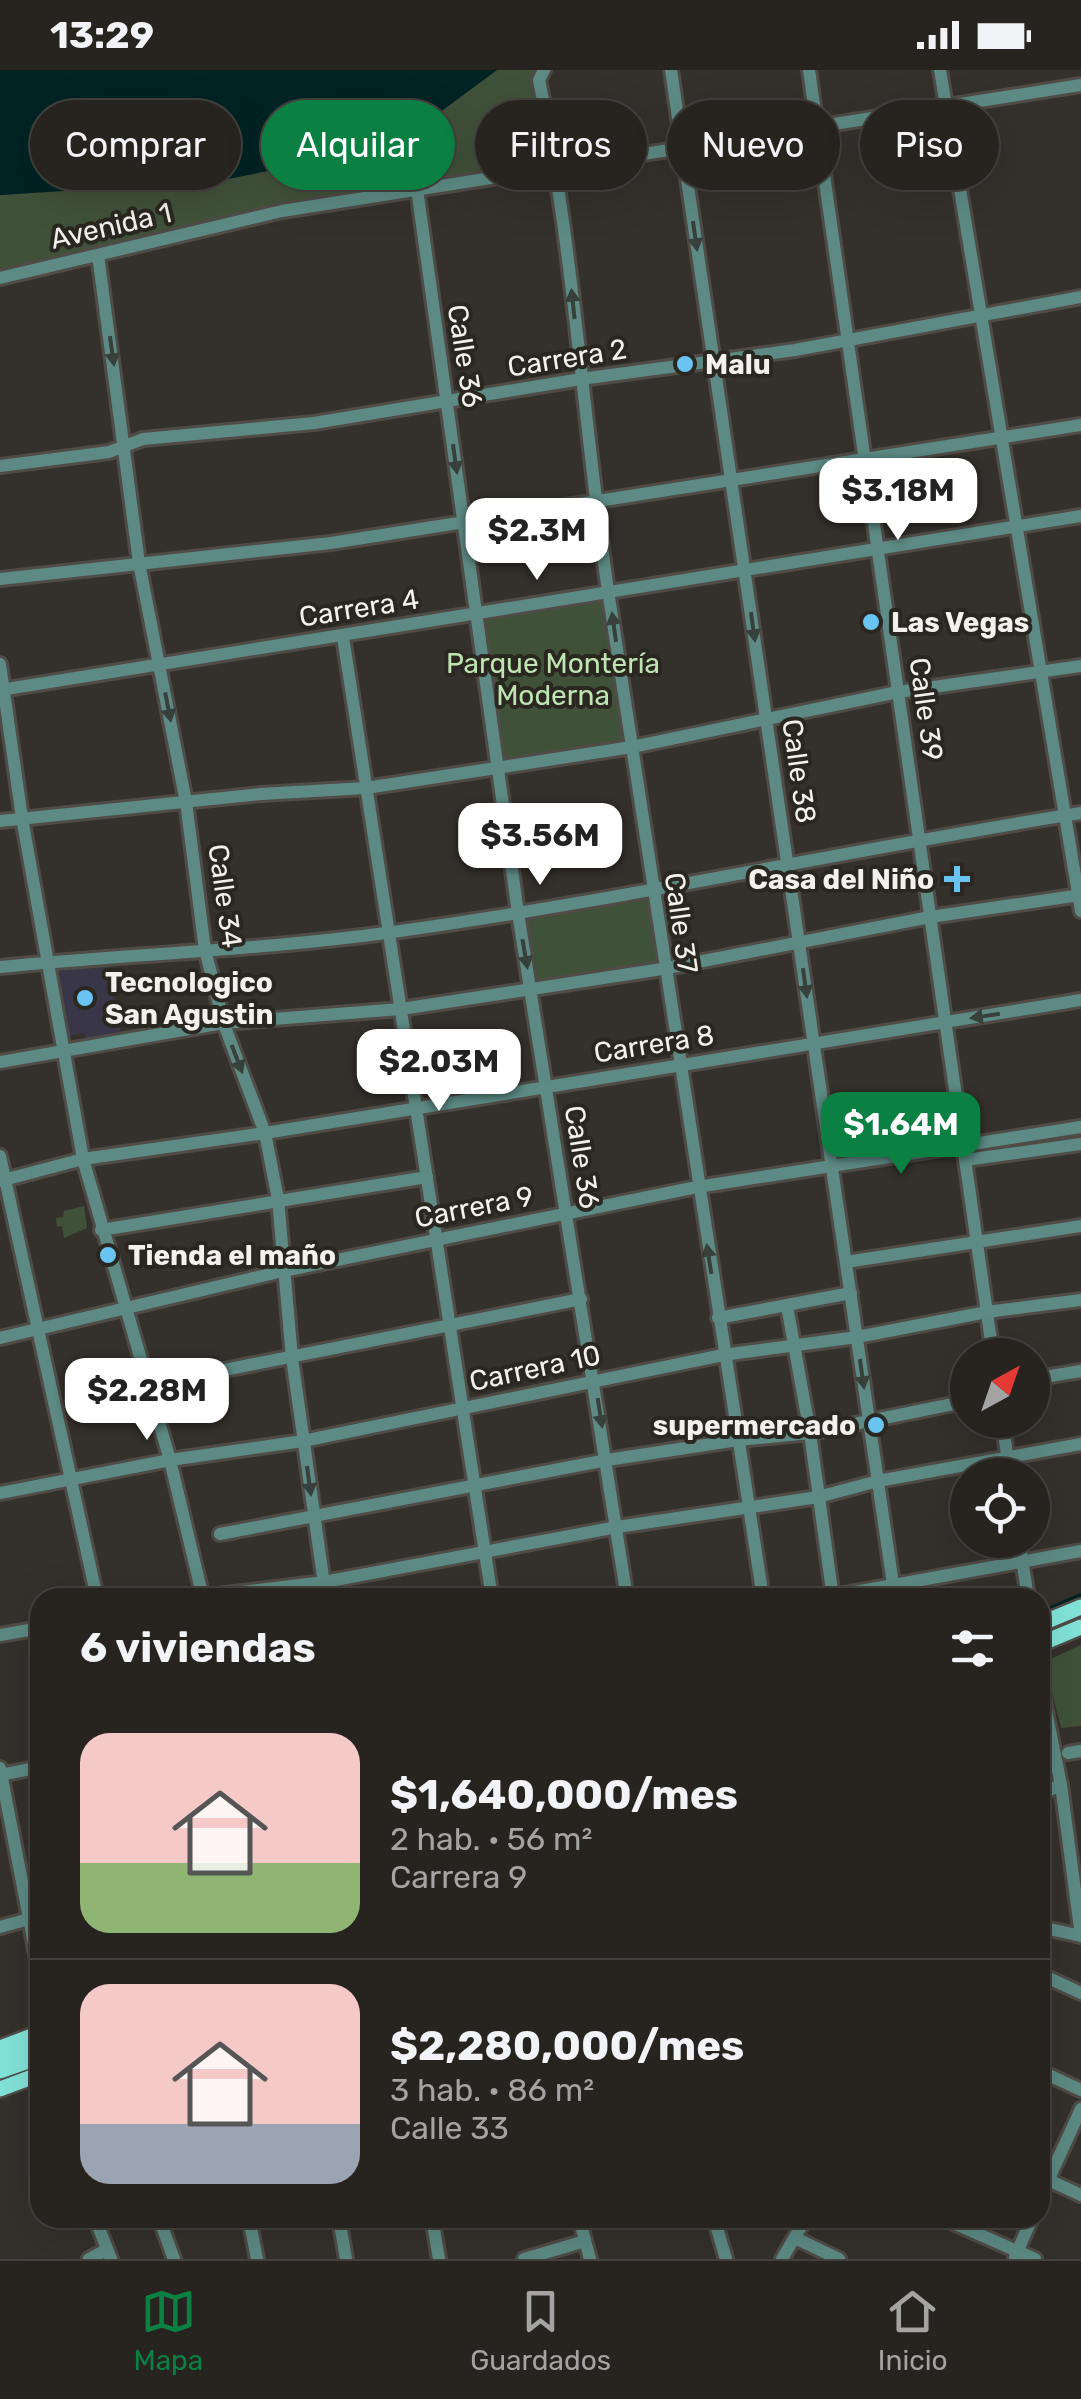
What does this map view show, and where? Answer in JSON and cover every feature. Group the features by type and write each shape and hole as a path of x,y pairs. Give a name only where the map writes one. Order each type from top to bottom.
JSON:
{"main road":[{"path":"1050,1620 1081,1607"},
{"path":"1050,1640 1081,1627"},
{"path":"0,2048 30,2037"},
{"path":"0,2060 30,2049"},
{"path":"0,2071 30,2060"},
{"path":"0,2089 30,2078"}],"street":[{"name":"Calle 38","path":"671,70 675,100"},
{"name":"Calle 39","path":"810,70 814,100"},
{"path":"940,70 945,100"},
{"name":"Calle 37","path":"541,72 546,100"},
{"name":"Avenida 1","path":"980,100 1081,85"},
{"name":"Avenida 1","path":"0,278 282,212 412,190"},
{"name":"Calle 36","path":"417,190 518,913 625,1588"},
{"name":"Calle 37","path":"560,190 596,502 662,969 762,1588"},
{"name":"Calle 38","path":"688,190 894,1588"},
{"name":"Calle 39","path":"827,190 991,1338"},
{"path":"960,190 1081,911"},
{"name":"Calle 34","path":"98,255 140,563 186,802 206,950 224,1023 265,1133 278,1199 292,1358 325,1588"},
{"name":"Carrera 2","path":"0,466 109,452 142,439 314,423 581,379 714,362 1081,297"},
{"path":"0,580 332,542 1081,425"},
{"name":"Carrera 4","path":"1,690 1081,516"},
{"path":"342,636 490,1588"},
{"path":"0,664 22,818 83,1160 170,1460 197,1588"},
{"path":"0,822 366,788 632,747 898,692 1081,666"},
{"path":"0,967 388,932 518,913 919,839 1081,814"},
{"path":"0,1062 224,1023 400,1010 532,990 930,917 1080,895"},
{"name":"Carrera 8","path":"2,1180 83,1160 1081,1000"},
{"name":"Carrera 9","path":"964,1153 1081,1127"},
{"name":"Carrera 9","path":"0,1338 284,1271 697,1187 832,1166 1081,1144"},
{"path":"0,1156 2,1180 95,1588"},
{"path":"101,1230 427,1177"},
{"path":"846,1262 1081,1226"},
{"path":"718,1318 850,1294"},
{"path":"149,1385 581,1299"},
{"name":"Carrera 10","path":"0,1494 170,1460 303,1441 724,1355 1081,1300"},
{"path":"788,1306 810,1433 828,1588"},
{"path":"1050,1376 1081,1372"},
{"path":"220,1534 607,1460 810,1433 950,1405"},
{"path":"1005,1438 1008,1456"},
{"path":"274,1588 818,1496 878,1480 1081,1444"},
{"path":"907,1588 1081,1551"},
{"path":"1021,1558 1026,1588"},
{"path":"0,1635 30,1630"},
{"path":"1050,1730 1081,1936 1050,1928"},
{"path":"30,1768 0,1773 30,1897"},
{"path":"1050,1790 1061,1785"},
{"path":"0,1927 30,1919"},
{"path":"1050,1979 1081,1993"},
{"path":"1050,2076 1081,2090"},
{"path":"1050,2167 1081,2109"},
{"path":"1050,2181 1081,2195"},
{"path":"89,2259 108,2254 99,2228"},
{"path":"163,2228 174,2259"},
{"path":"251,2228 257,2259"},
{"path":"341,2228 346,2259"},
{"path":"434,2228 439,2259"},
{"path":"582,2228 590,2259"},
{"path":"717,2228 726,2259"},
{"path":"782,2259 800,2228"},
{"path":"962,2228 1016,2255 1035,2259"},
{"path":"1016,2255 1028,2228"},
{"path":"795,2238 840,2259"},
{"path":"524,2259 585,2241"}],"shaded area":[{"name":"Tecnologico San Agustin","path":"108,958 122,1040 87,1046 84,1033 62,1038 50,962"}],"green space":[{"path":"497,70 541,70 545,100 475,100 475,176 455,178 455,101"},
{"path":"261,159 261,190 369,190 0,277 0,195 73,190 241,190 241,163"},
{"name":"Parque Montería Moderna","path":"605,599 626,742 500,764 481,617"},
{"path":"648,892 660,966 535,986 522,912"},
{"path":"84,1206 87,1228 64,1238 56,1218 63,1217 64,1211"},
{"path":"1081,1645 1081,1726 1061,1728 1050,1685 1050,1659"}],"water":[{"path":"0,70 497,70 455,101 261,100 261,172 241,176 241,100 30,100 30,190 78,190 0,195"}],"waterway":[{"path":"1050,1612 1081,1598"}],"place":[{"name":"Malu","path":"685,364"},
{"name":"Las Vegas","path":"871,622"},
{"name":"Casa del Niño","path":"957,879"},
{"name":"Tecnologico San Agustin","path":"85,998"},
{"name":"Tienda el maño","path":"108,1255"},
{"name":"supermercado","path":"876,1425"}]}
